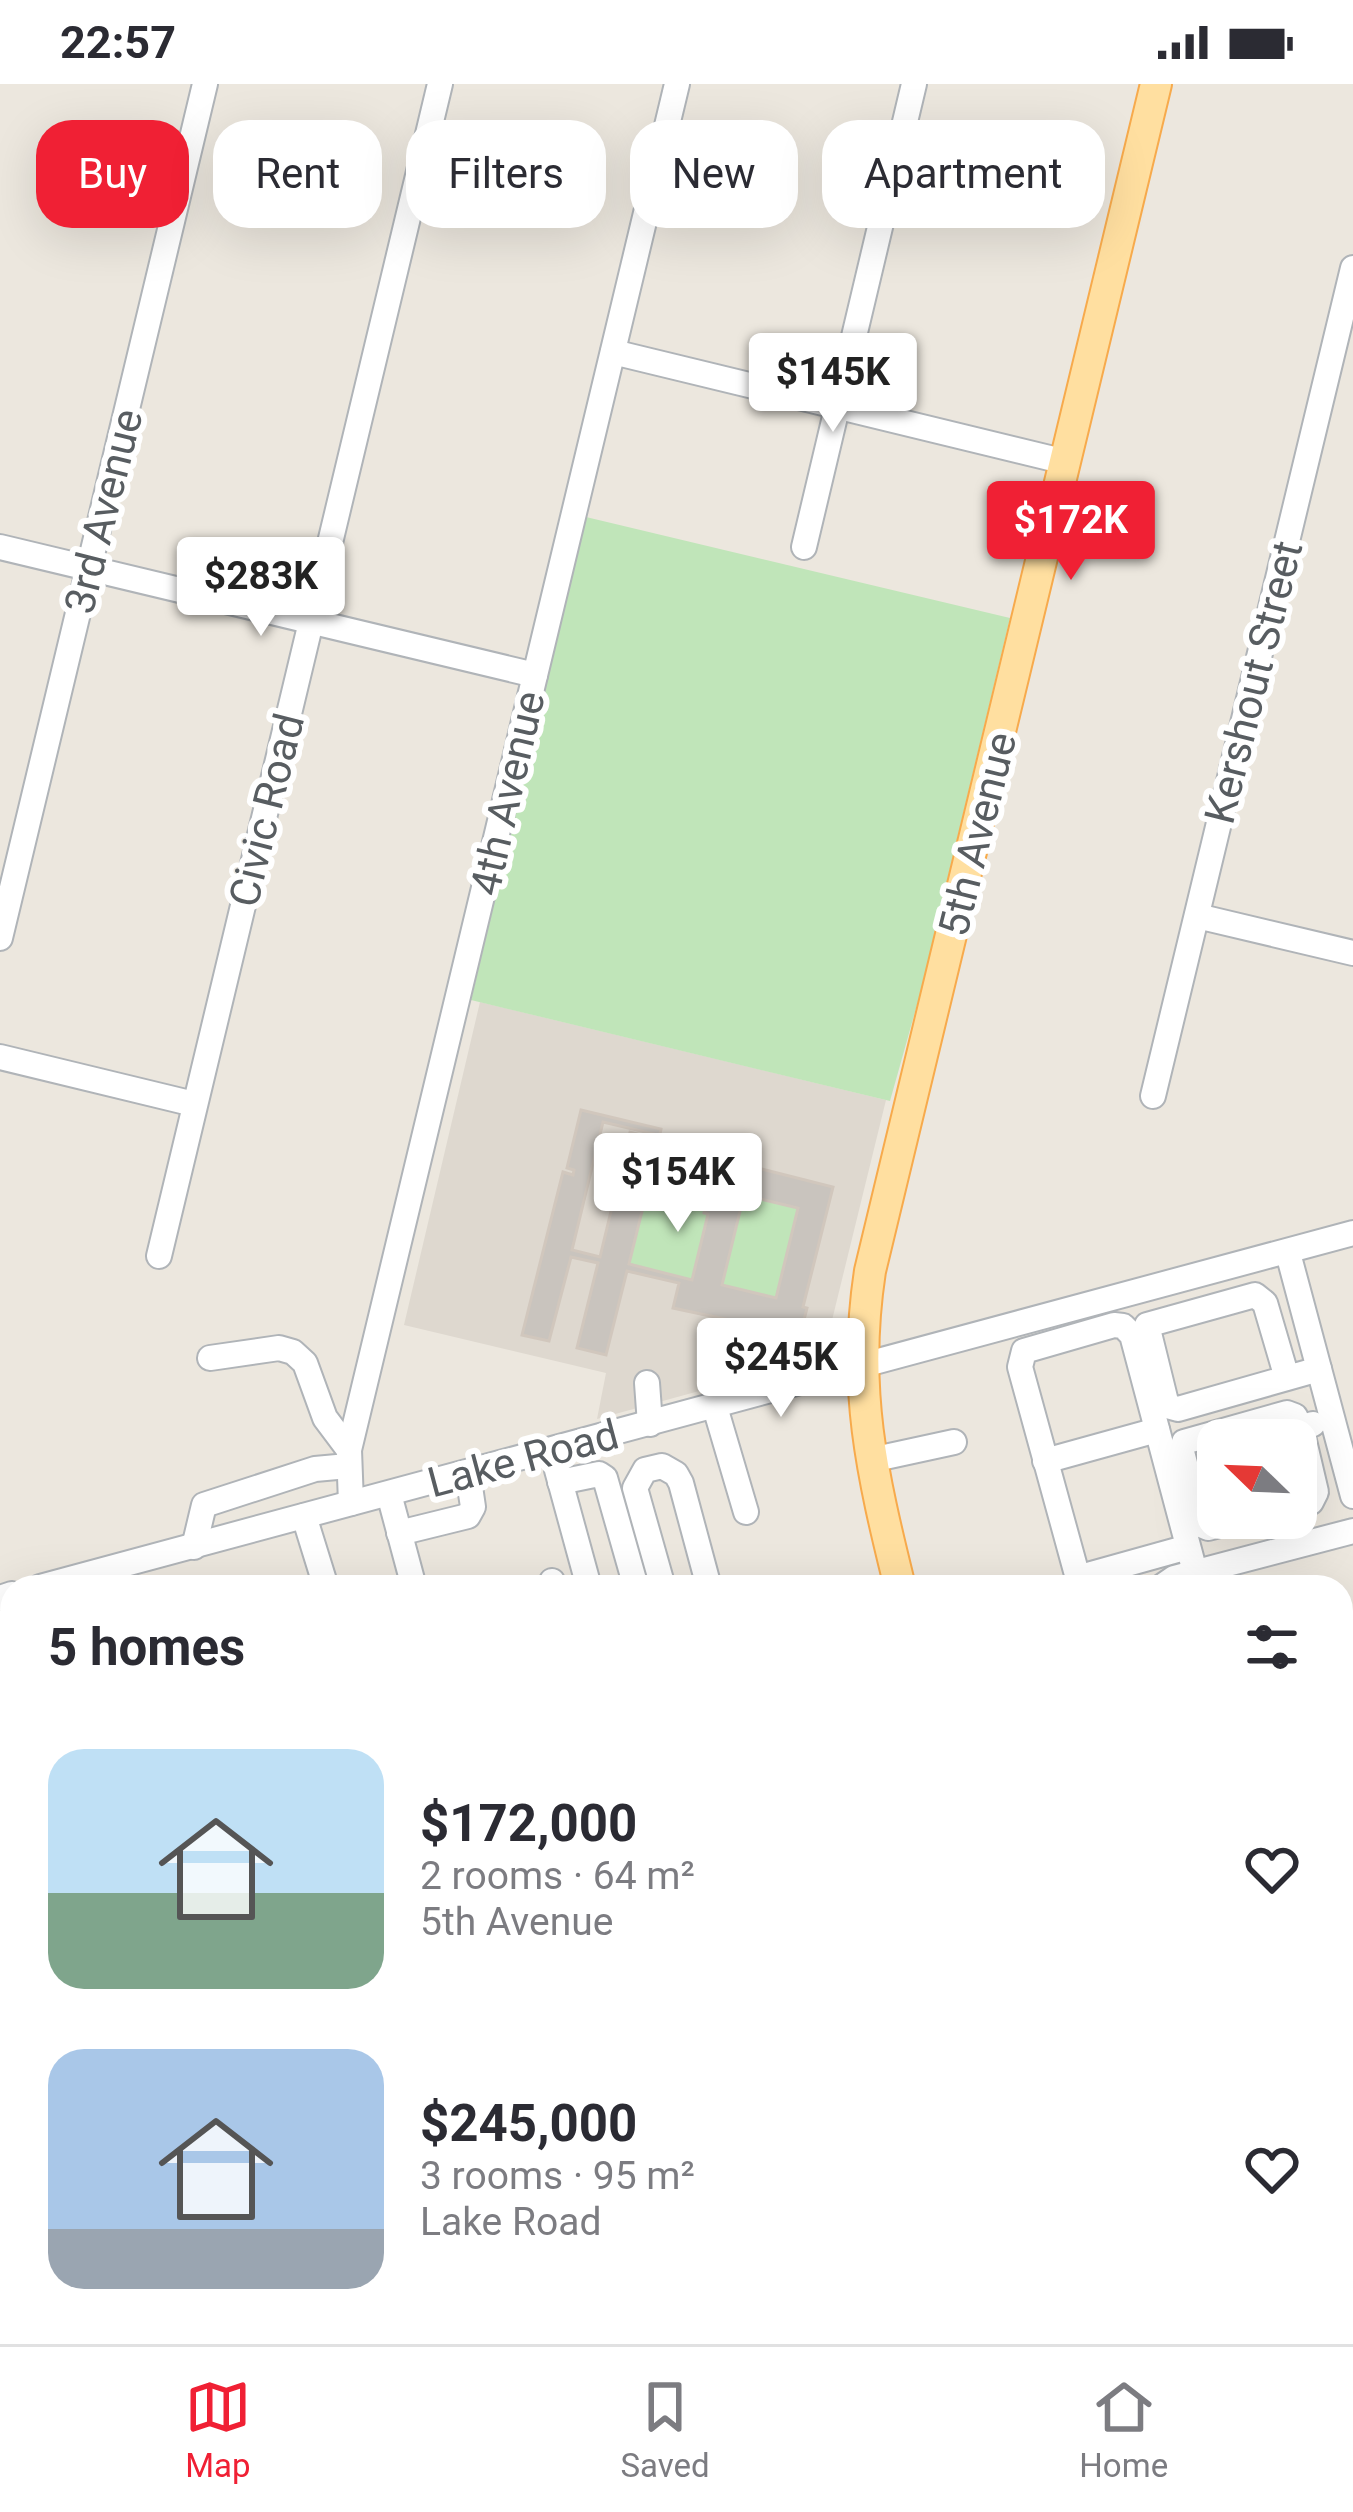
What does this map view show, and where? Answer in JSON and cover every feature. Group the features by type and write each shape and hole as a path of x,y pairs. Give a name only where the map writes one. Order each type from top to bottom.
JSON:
{"main road":[{"name":"5th Avenue","path":"897,1575 871,1460 860,1369 869,1270 1156,84"}],"street":[{"name":"3rd Avenue","path":"0,938 205,84"},
{"name":"Civic Road","path":"159,1256 440,84"},
{"name":"4th Avenue","path":"351,1503 348,1458 677,84"},
{"path":"804,548 914,84"},
{"name":"Kershout Street","path":"1153,1096 1353,268"},
{"path":"614,352 1066,462"},
{"path":"0,547 535,676"},
{"path":"1197,916 1353,953"},
{"path":"0,1057 194,1104"},
{"name":"Lake Road","path":"124,1575 194,1546 1353,1233"},
{"path":"1288,1253 1352,1485"},
{"path":"1287,1378 1265,1303 1255,1295 1147,1325 1167,1406 1174,1410 1319,1369"},
{"path":"1192,1560 1132,1335 1114,1325 1021,1354 1019,1363 1073,1566 1080,1574 1192,1560 1353,1531"},
{"path":"194,1546 203,1504 348,1458 325,1418 304,1363 293,1352 279,1348 210,1358"},
{"path":"647,1383 650,1424"},
{"path":"715,1407 746,1512"},
{"path":"1266,1419 1287,1413 1297,1419"},
{"path":"1317,1423 1332,1419"},
{"path":"1045,1461 1157,1430"},
{"path":"1197,1438 1184,1442 1182,1452 1197,1510"},
{"path":"871,1460 954,1442"},
{"path":"551,1450 587,1575"},
{"path":"660,1575 635,1488 645,1470 662,1466 681,1483 707,1575"},
{"path":"399,1533 468,1516 473,1493 468,1473"},
{"path":"560,1482 595,1474 605,1478 633,1575"},
{"path":"389,1494 410,1575"},
{"path":"304,1516 322,1575"},
{"path":"1177,1575 1192,1560"}],"shaded area":[{"path":"480,1002 886,1100 823,1357 597,1419 606,1373 404,1325"}],"green space":[{"path":"586,517 1010,618 890,1101 471,1000"},
{"path":"652,1171 715,1186 704,1212 708,1214 692,1280 629,1264"},
{"path":"744,1195 798,1208 776,1298 722,1285"}],"building":[{"path":"581,1110 661,1129 654,1164 717,1179 722,1159 833,1187 803,1307 807,1308 803,1324 813,1327 809,1341 673,1308 679,1283 627,1271 606,1355 577,1348 598,1263 571,1257 549,1341 522,1335 563,1172 573,1175 574,1170 567,1168","holes":["603,1122 654,1134 653,1138 630,1132 600,1257 572,1250","652,1171 715,1186 704,1213 708,1214 692,1280 629,1264","744,1195 798,1208 776,1298 722,1285"]}]}
